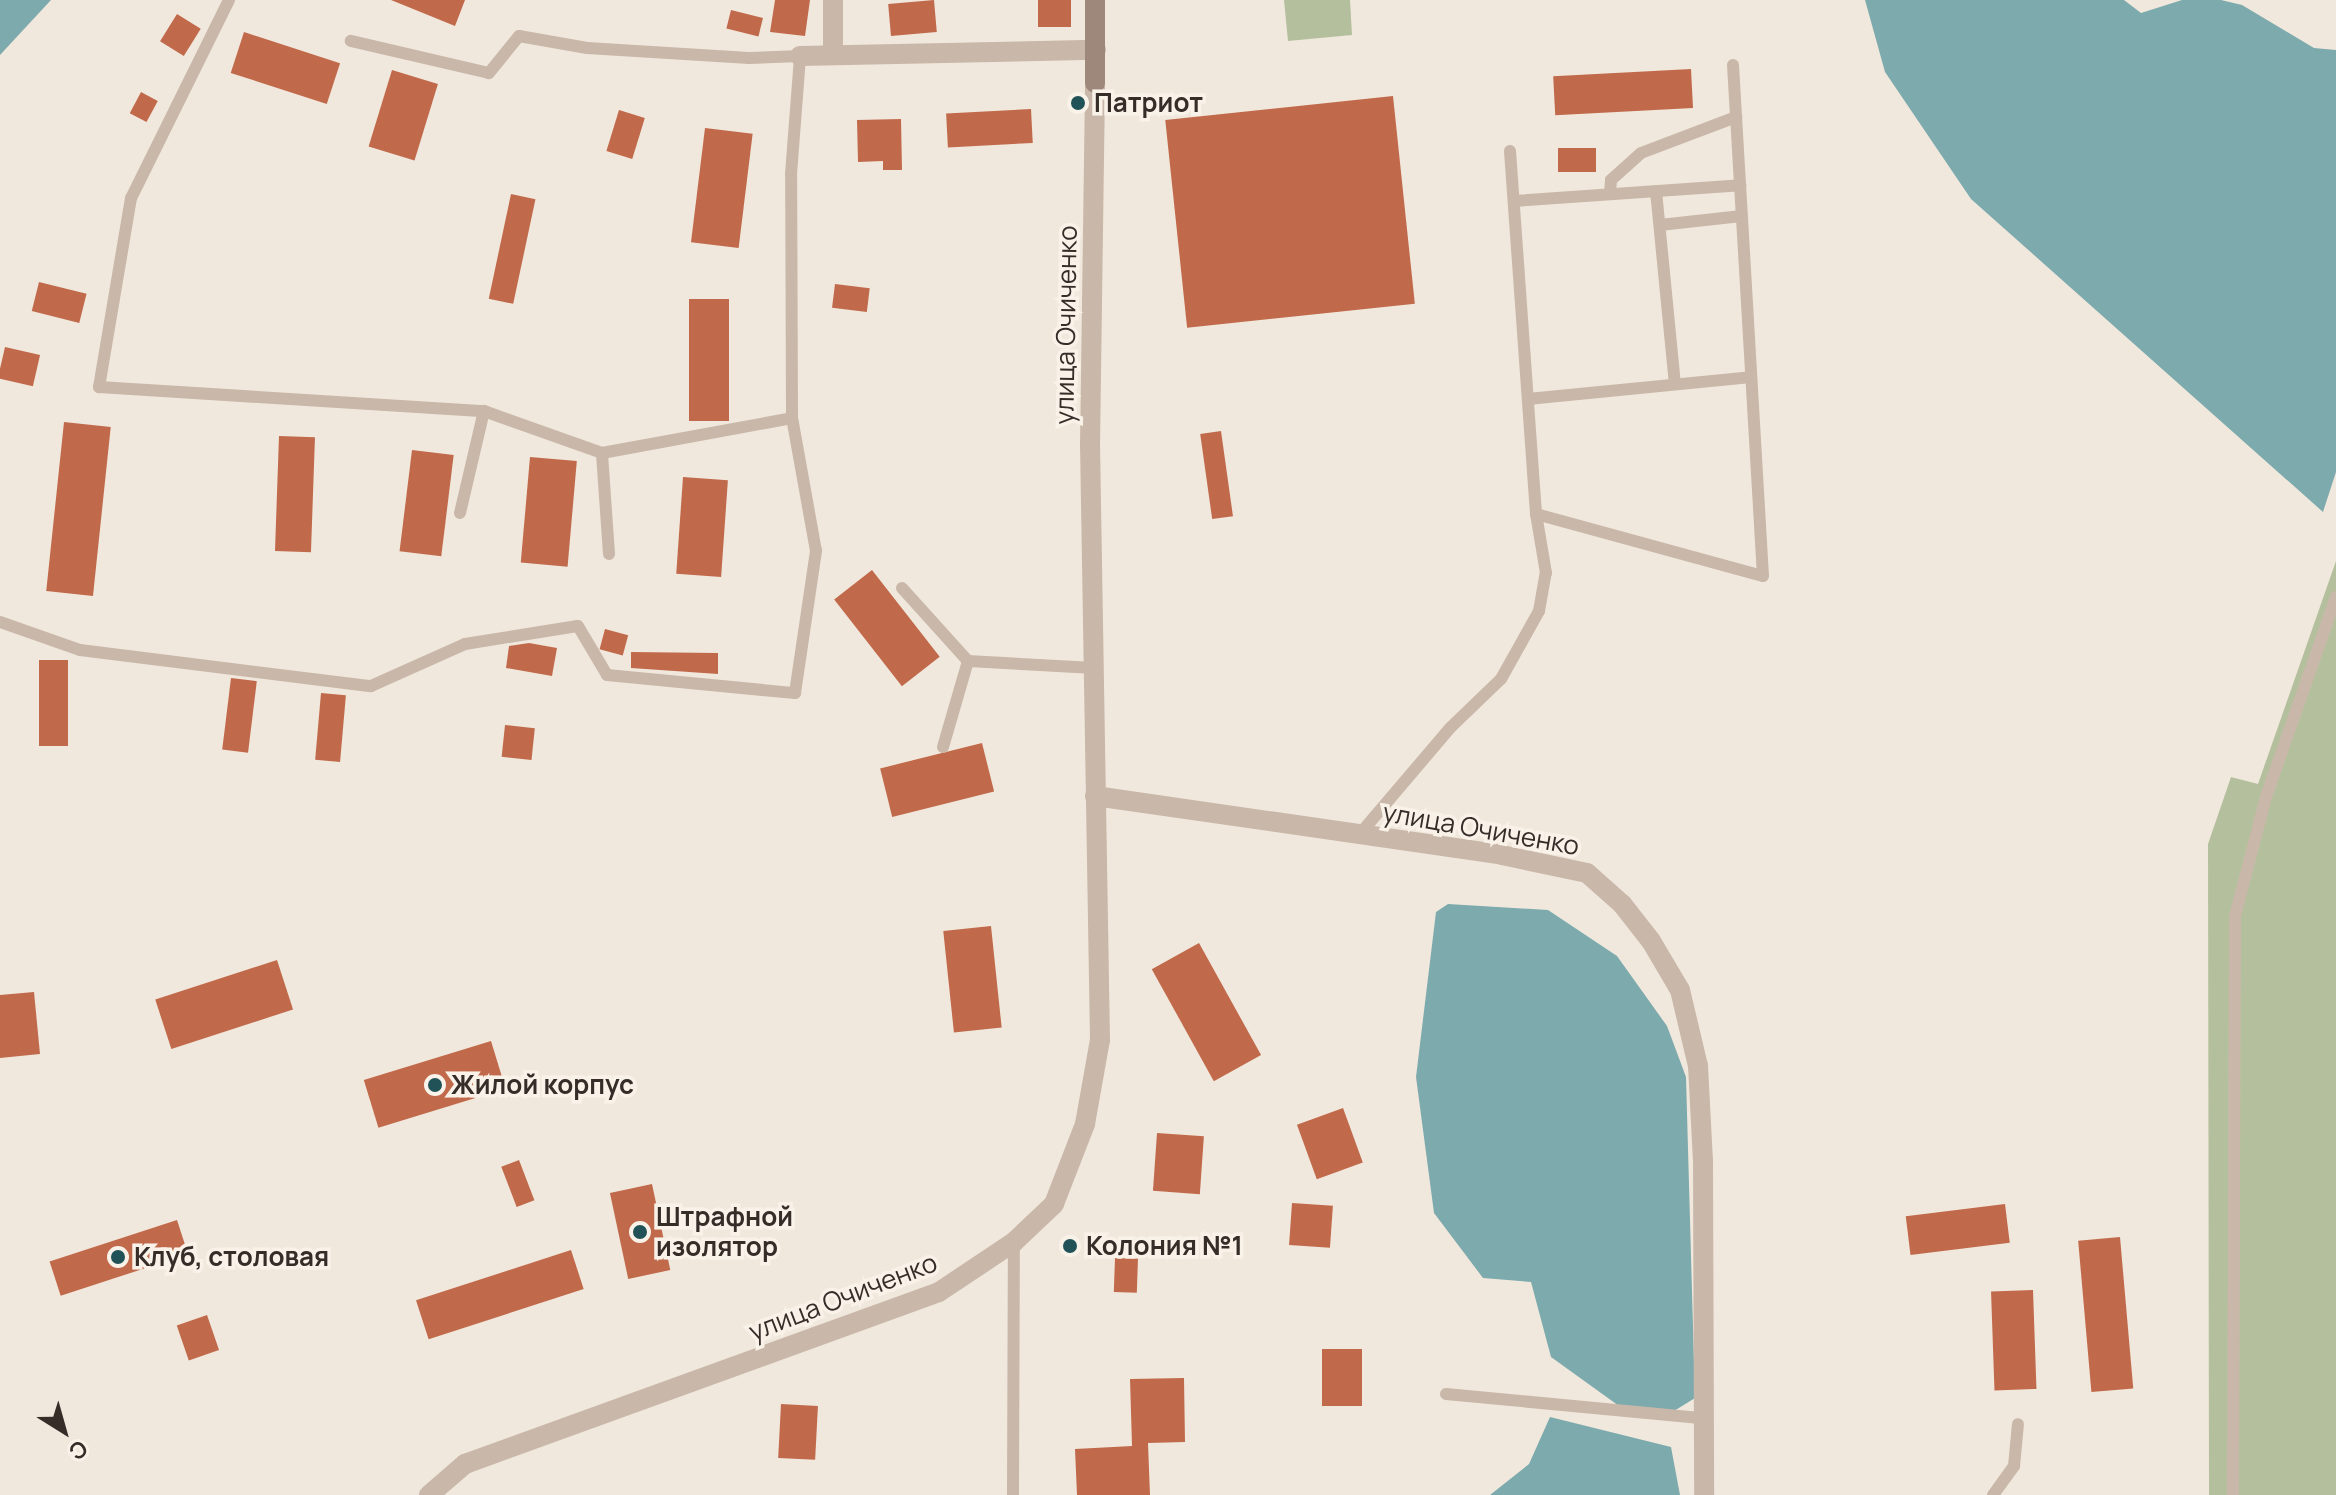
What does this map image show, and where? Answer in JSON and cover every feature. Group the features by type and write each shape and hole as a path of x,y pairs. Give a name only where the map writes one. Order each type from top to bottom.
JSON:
{"street":[{"path":"833,0 833,55"},
{"name":"улица Очиченко","path":"429,1495 465,1464 939,1292 1014,1242 1054,1204 1085,1124 1100,1040 1090,446 1095,0"},
{"path":"800,56 1096,50"},
{"name":"улица Очиченко","path":"1095,796 1587,873 1651,941 1680,990 1698,1066 1703,1162 1700,1418 1704,1495"}],"lane":[{"path":"229,0 131,198 99,387 484,411 602,453 792,418"},
{"path":"0,622 80,650 371,686 465,644 578,626 607,675 795,693 816,551 792,418 791,174 800,56 749,58 587,48 519,36 489,73 351,41"},
{"path":"1536,514 1763,576 1733,65"},
{"path":"1610,194 1611,180 1641,153 1736,117"},
{"path":"1359,835 1450,728 1501,679 1539,611 1546,573 1536,514 1510,151"},
{"path":"1514,201 1740,185"},
{"path":"1656,191 1675,384"},
{"path":"1660,225 1742,216"},
{"path":"1528,399 1751,377"},
{"path":"460,513 484,411"},
{"path":"602,453 609,554"},
{"path":"902,588 968,661 1094,668"},
{"path":"2233,1495 2235,916 2266,797 2336,597"},
{"path":"943,747 968,661"},
{"path":"1013,1495 1014,1242"},
{"path":"1446,1394 1700,1418"},
{"path":"1993,1495 2014,1466 2018,1424"}],"green space":[{"path":"1284,0 1350,0 1352,35 1288,41"},
{"path":"2336,561 2336,1495 2209,1495 2208,844 2231,777 2258,784"}],"water":[{"path":"0,0 51,0 0,55"},
{"path":"1865,0 2124,0 2141,13 2182,0 2221,0 2242,5 2314,48 2336,50 2336,472 2323,512 1971,199 1885,72"},
{"path":"1448,904 1548,910 1617,956 1667,1026 1686,1077 1695,1398 1674,1411 1626,1411 1551,1357 1531,1282 1483,1278 1434,1213 1416,1077 1436,912"},
{"path":"1550,1417 1671,1447 1680,1495 1490,1495 1529,1464"}],"building":[{"path":"391,0 465,0 455,26"},
{"path":"775,0 810,0 805,36 770,32"},
{"path":"934,0 937,32 891,36 888,4"},
{"path":"1038,0 1071,0 1071,27 1038,27"},
{"path":"731,10 763,18 758,36 726,28"},
{"path":"177,14 201,29 184,56 160,41"},
{"path":"244,32 340,63 327,104 231,73"},
{"path":"1691,69 1693,108 1555,115 1553,76"},
{"path":"392,70 438,84 415,161 369,147"},
{"path":"141,92 158,101 147,122 130,113"},
{"path":"1393,96 1415,304 1187,328 1165,120"},
{"path":"1031,109 1033,143 948,147 946,113"},
{"path":"619,110 645,118 632,159 606,151"},
{"path":"901,119 902,170 883,170 883,161 858,162 857,120"},
{"path":"705,128 753,134 739,248 691,242"},
{"path":"1558,148 1596,148 1596,172 1558,172"},
{"path":"511,194 535,199 513,304 489,299"},
{"path":"39,282 87,294 79,323 32,311"},
{"path":"835,284 870,288 867,312 832,308"},
{"path":"689,299 729,299 729,421 689,421"},
{"path":"5,347 40,355 33,386 0,379"},
{"path":"64,422 111,427 93,596 46,591"},
{"path":"1221,431 1233,516 1212,519 1200,434"},
{"path":"279,436 315,437 311,552 275,551"},
{"path":"412,450 454,455 441,556 400,551"},
{"path":"530,457 577,461 568,567 521,563"},
{"path":"683,477 728,480 721,577 676,574"},
{"path":"872,570 940,657 902,686 834,600"},
{"path":"605,629 628,635 623,655 600,649"},
{"path":"529,643 557,648 552,676 506,668 509,646"},
{"path":"631,652 718,653 718,674 631,668"},
{"path":"39,660 68,660 68,746 39,746"},
{"path":"231,678 257,681 248,753 222,749"},
{"path":"321,693 346,695 340,762 315,760"},
{"path":"505,725 535,728 531,760 502,757"},
{"path":"982,743 994,792 892,817 880,768"},
{"path":"991,926 1002,1027 954,1032 943,931"},
{"path":"1199,943 1261,1055 1214,1081 1152,969"},
{"path":"277,960 293,1009 171,1049 155,1000"},
{"path":"34,992 40,1054 0,1058 0,995"},
{"name":"Жилой корпус","path":"491,1041 506,1089 378,1128 364,1080"},
{"path":"1343,1108 1363,1163 1317,1179 1297,1125"},
{"path":"1157,1133 1204,1136 1200,1194 1153,1191"},
{"path":"519,1160 534,1200 517,1207 501,1167"},
{"name":"Штрафной изолятор","path":"652,1184 670,1270 628,1279 610,1193"},
{"path":"1292,1203 1333,1206 1330,1248 1289,1245"},
{"path":"2005,1204 2010,1243 1910,1255 1906,1216"},
{"name":"Клуб, столовая","path":"177,1220 188,1254 61,1296 50,1261"},
{"path":"2120,1237 2133,1388 2091,1392 2078,1241"},
{"path":"571,1250 584,1289 429,1339 416,1300"},
{"path":"1115,1258 1138,1259 1137,1293 1114,1292"},
{"path":"2033,1290 2036,1389 1994,1390 1991,1291"},
{"path":"207,1315 219,1350 189,1360 177,1325"},
{"path":"1322,1349 1362,1349 1362,1406 1322,1406"},
{"path":"1184,1378 1185,1442 1148,1443 1150,1495 1077,1495 1075,1449 1132,1446 1130,1379"},
{"path":"781,1404 818,1406 815,1460 778,1458"}],"place":[{"name":"Патриот","path":"1078,103"},
{"name":"Жилой корпус","path":"435,1085"},
{"name":"Штрафной изолятор","path":"640,1232"},
{"name":"Колония №1","path":"1070,1246"},
{"name":"Клуб, столовая","path":"118,1257"}]}
